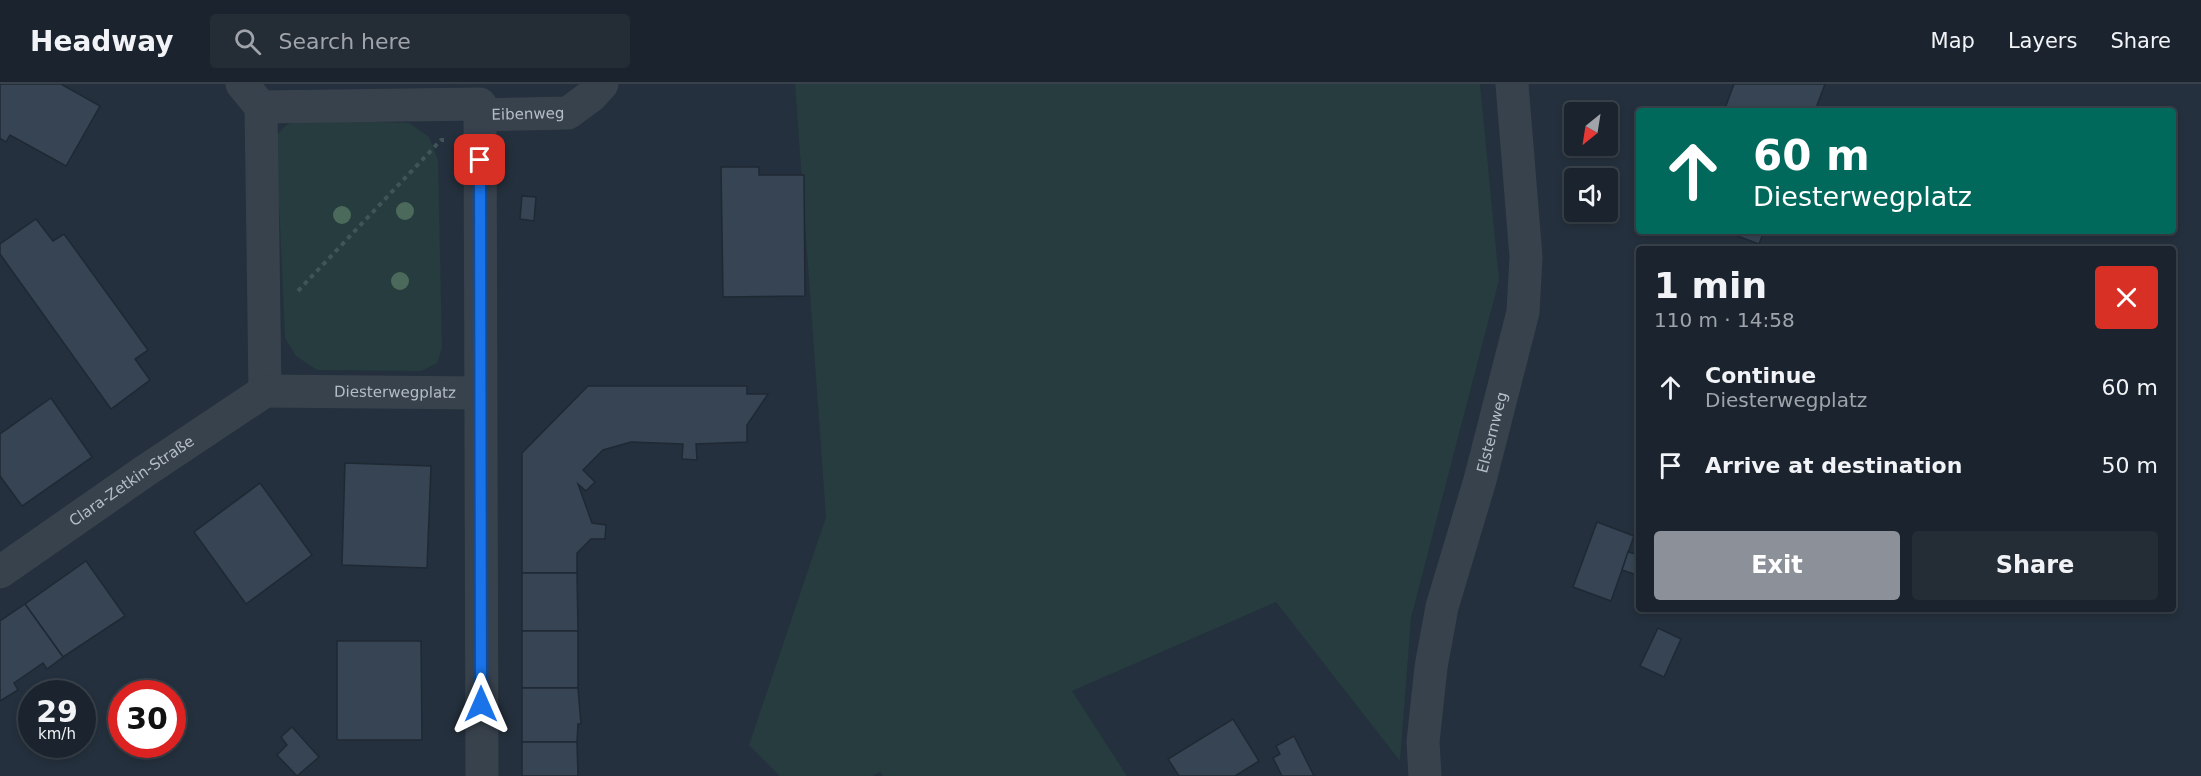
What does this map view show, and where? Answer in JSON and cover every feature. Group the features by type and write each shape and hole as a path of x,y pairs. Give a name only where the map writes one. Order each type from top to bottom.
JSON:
{"street":[{"name":"Eibenweg","path":"480,126 568,113 591,96 602,84"},
{"name":"Elsternweg","path":"1425,776 1423,742 1431,667 1442,607 1480,480 1523,312 1526,257 1512,84"},
{"path":"265,391 264,327 251,95 480,104 482,776"},
{"name":"Diesterwegplatz","path":"265,391 480,393"},
{"name":"Clara-Zetkin-Straße","path":"0,572 265,391"}],"path":[{"path":"264,327 441,140 480,126"}],"green space":[{"path":"795,84 1480,84 1499,280 1411,618 1400,761 1276,602 1072,691 1127,776 883,776 880,772 873,776 780,776 749,745 826,517"},
{"path":"296,119 409,123 429,137 438,160 442,348 437,363 421,371 317,370 296,356 285,338 276,136"}],"building":[{"path":"0,84 61,84 100,106 66,166 10,135 6,142 0,138"},
{"path":"1734,84 1825,84 1816,108 1725,108"},
{"path":"721,167 759,167 759,175 804,175 805,296 723,297"},
{"path":"522,196 536,197 534,221 520,219"},
{"path":"36,219 53,241 64,234 148,350 135,359 150,380 111,409 0,254 0,244"},
{"path":"1732,234 1763,234 1759,244"},
{"path":"588,386 747,386 747,394 768,394 747,425 747,442 696,444 697,460 682,459 683,444 631,442 603,450 583,470 595,482 586,491 578,484 592,523 606,525 605,539 591,539 577,553 577,573 522,573 522,453"},
{"path":"51,398 92,457 22,506 0,476 0,434"},
{"path":"345,463 431,466 427,568 342,565"},
{"path":"260,483 312,555 246,604 194,532"},
{"path":"1597,522 1634,536 1611,601 1573,587"},
{"path":"1628,552 1636,554 1636,575 1622,570"},
{"path":"86,561 125,616 63,657 25,604"},
{"path":"522,573 577,573 578,631 522,631"},
{"path":"25,604 63,657 47,669 43,663 18,680 14,683 18,690 0,701 0,621"},
{"path":"1658,628 1681,639 1664,677 1640,666"},
{"path":"522,631 578,631 578,688 522,688"},
{"path":"337,641 421,641 422,740 337,740"},
{"path":"522,688 578,688 581,724 578,724 577,742 522,742"},
{"path":"1233,719 1259,761 1235,776 1179,776 1168,759"},
{"path":"292,727 319,757 297,776 277,755 287,745 281,737"},
{"path":"1294,736 1314,776 1282,776 1273,758 1280,754 1276,746"},
{"path":"522,742 577,742 578,776 522,776"}],"route":[{"path":"480,160 481,704"}]}
